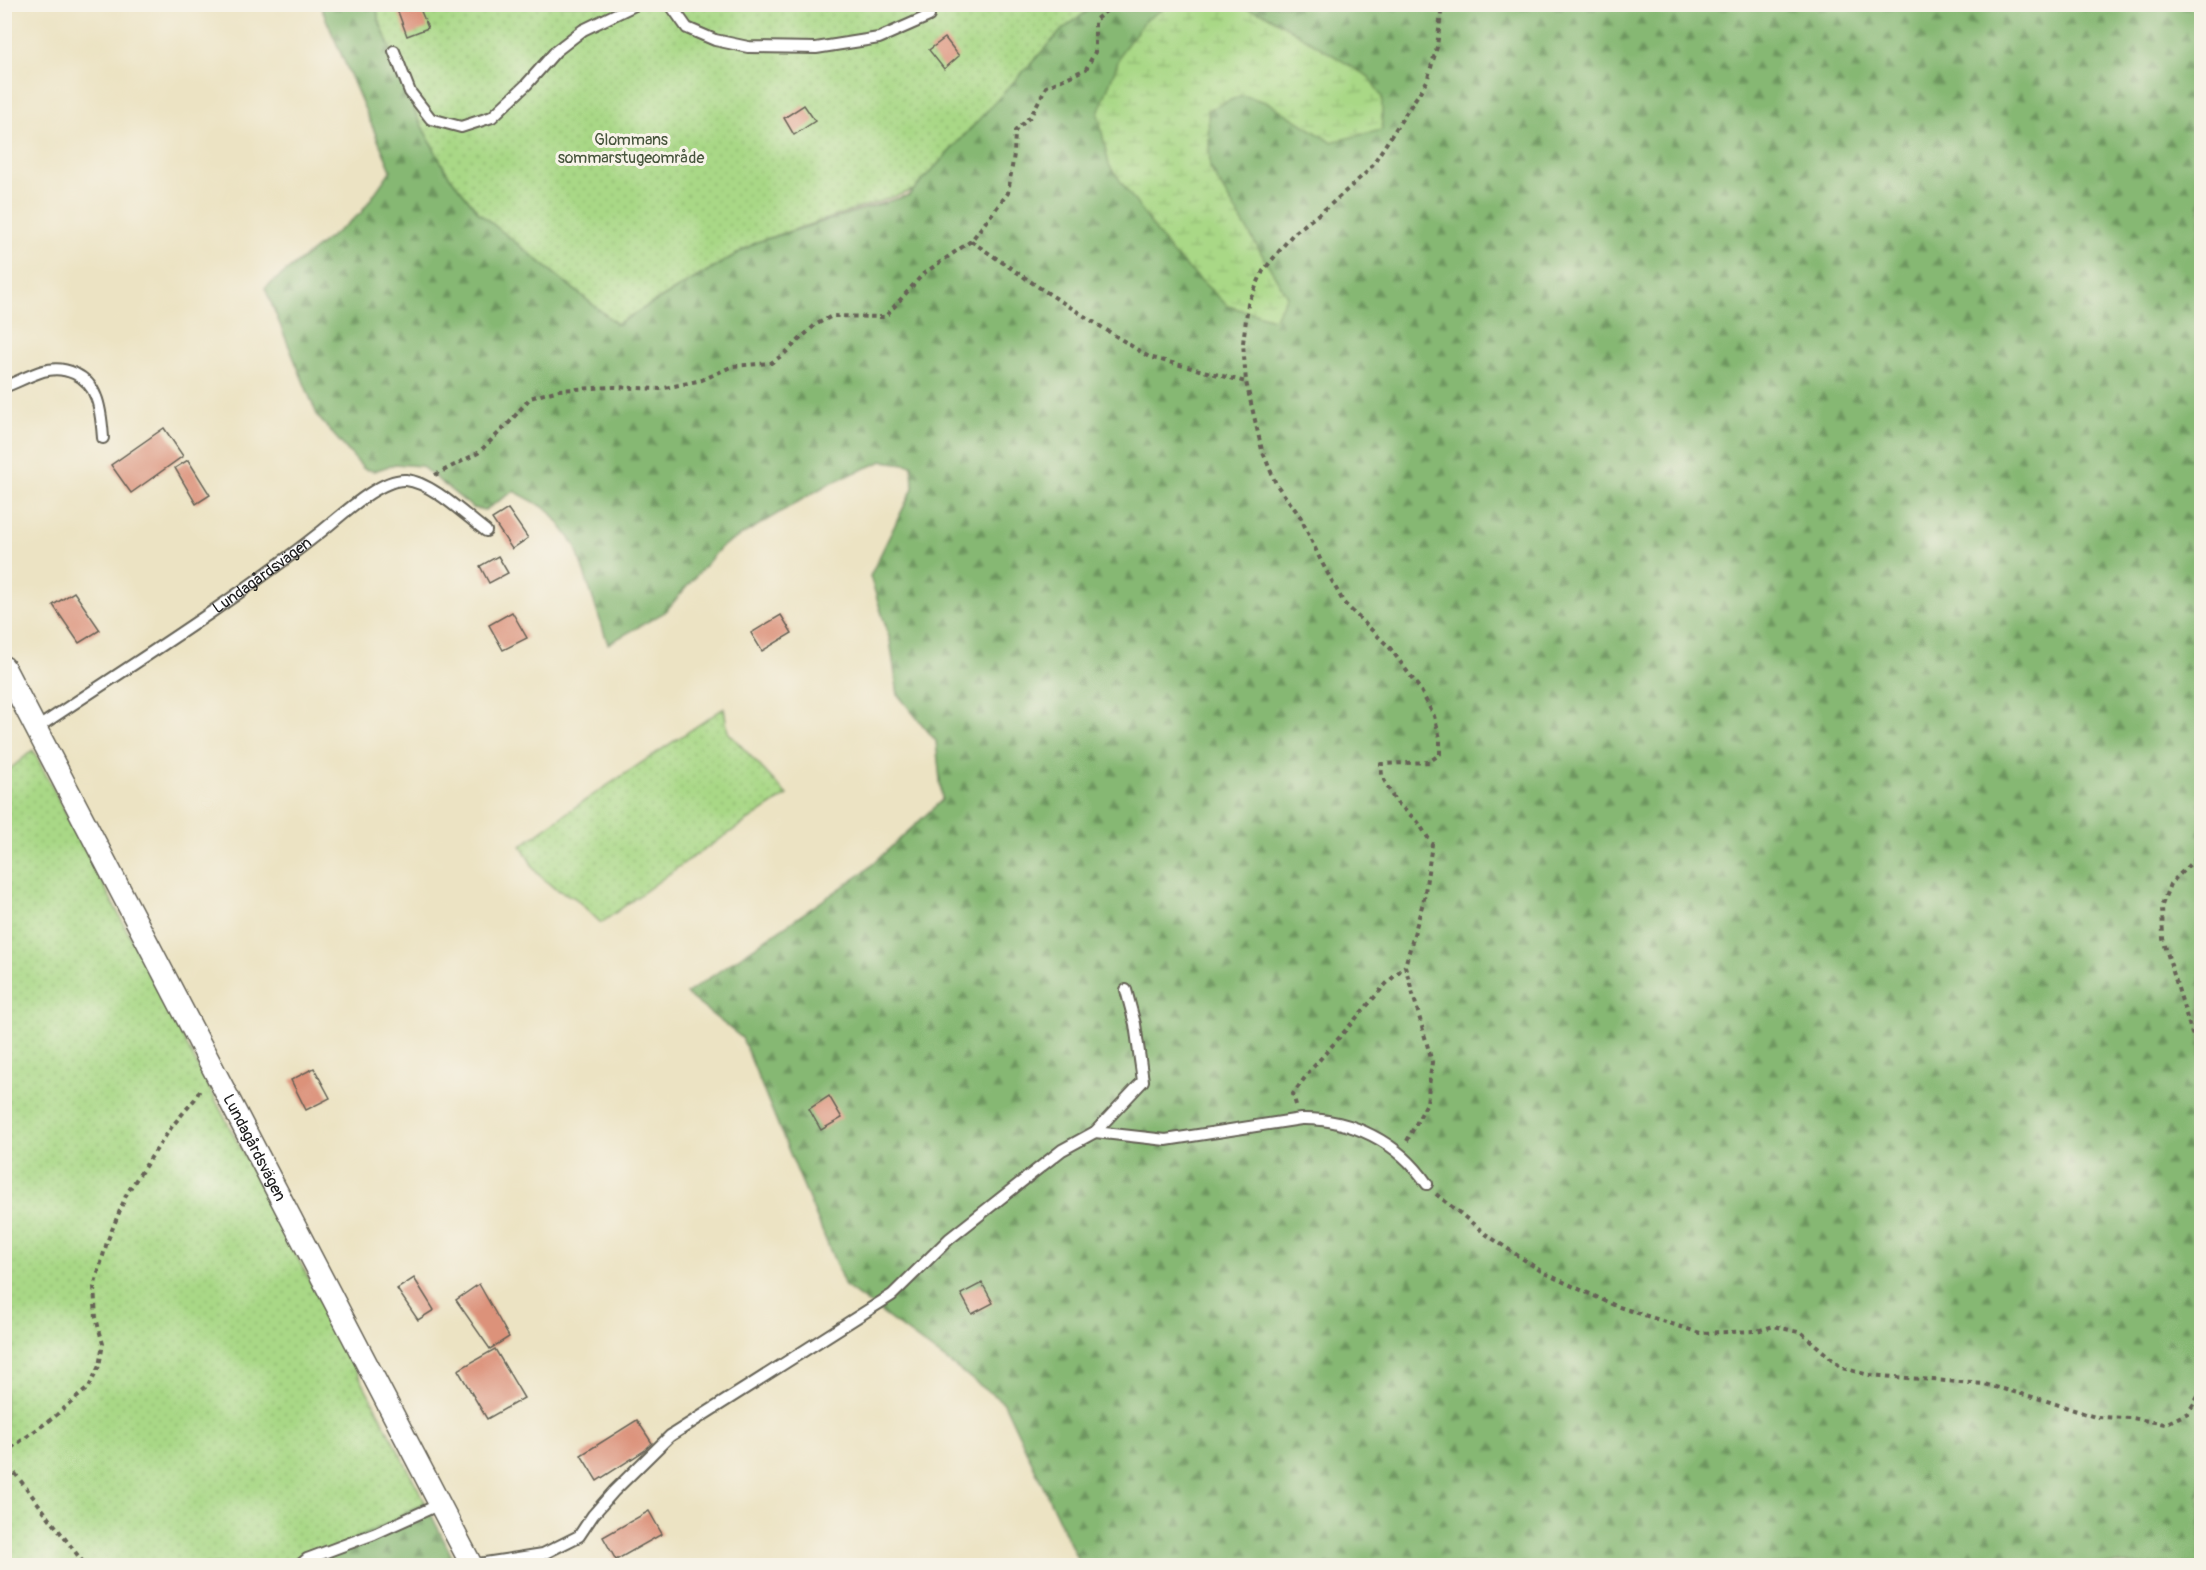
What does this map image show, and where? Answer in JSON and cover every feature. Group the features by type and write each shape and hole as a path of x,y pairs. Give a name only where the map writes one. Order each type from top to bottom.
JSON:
{"street":[{"name":"Lundagårdsvägen","path":"4,667 472,1565"}],"lane":[{"path":"394,51 410,92 431,119 461,127 492,117 526,85 556,51 583,30 637,4"},
{"path":"670,4 687,28 715,40 748,47 816,48 879,38 929,16"},
{"path":"4,387 44,371 63,369 76,373 89,385 96,396 103,438"},
{"name":"Lundagårdsvägen","path":"37,728 233,598 368,494 392,483 405,480 438,494 486,531"},
{"path":"472,1565 543,1554 579,1536 592,1515 670,1436 892,1295 949,1239 1062,1150 1095,1132 1143,1081 1135,1024 1126,990"},
{"path":"1095,1132 1166,1140 1319,1118 1342,1122 1373,1136 1400,1153 1417,1169 1427,1184"},
{"path":"299,1566 307,1559 374,1534 440,1504"}],"path":[{"path":"418,484 478,453 509,423 530,398 559,390 614,387 660,389 702,380 733,366 771,363 815,325 832,316 885,316 923,274 971,241 1008,193 1015,131 1031,116 1046,87 1086,69 1095,52 1095,20 1115,4"},
{"path":"1301,1119 1293,1094 1309,1072 1386,984 1405,966 1424,899 1432,844 1418,822 1395,801 1382,776 1381,764 1429,762 1440,754 1440,738 1434,716 1420,689 1390,648 1344,603 1300,516 1276,484 1262,450 1246,382 1243,343 1248,304 1263,271 1293,234 1370,170 1427,81 1437,47 1442,4"},
{"path":"971,241 1149,357 1246,382"},
{"path":"2202,852 2170,885 2162,905 2163,939 2192,1034 2202,1049"},
{"path":"1400,1153 1427,1103 1431,1062 1405,966"},
{"path":"4,1453 53,1418 89,1387 99,1366 103,1344 96,1318 94,1287 106,1242 128,1193 173,1125 195,1099 213,1066"},
{"path":"1427,1184 1487,1235 1544,1273 1616,1306 1700,1333 1756,1331 1774,1326 1802,1333 1842,1368 1851,1371 1869,1376 1984,1384 2095,1417 2132,1418 2165,1424 2188,1413 2202,1390"},
{"path":"4,1459 86,1566"}],"green space":[{"path":"1170,4 1234,5 1265,14 1369,77 1382,97 1382,130 1331,142 1269,103 1242,95 1208,110 1210,168 1287,296 1274,319 1228,306 1171,252 1109,165 1098,114 1122,51 1145,21"},
{"path":"320,5 377,5 378,18 418,119 447,173 479,213 617,324 757,242 909,195 1063,29 1096,5 2201,5 2201,1565 1080,1565 1004,1403 845,1286 742,1038 686,994 864,872 942,800 936,741 898,695 890,640 870,576 913,488 912,465 883,461 830,483 721,547 665,612 608,644 575,545 549,510 514,491 485,510 473,508 421,466 395,464 374,471 364,469 318,417 265,288 361,213 391,170"},
{"name":"Glommans sommarstugeområde","path":"377,5 1096,5 1063,29 914,190 757,242 617,324 479,213 447,173 418,119 378,18"},
{"path":"724,708 728,732 787,795 691,858 601,923 575,898 554,888 537,873 521,846 575,807"},
{"path":"33,750 425,1502 391,1522 301,1565 5,1566 4,774"},
{"path":"425,1502 456,1565 301,1566 391,1522"}],"building":[{"path":"409,4 418,4 428,28 407,36 397,9"},
{"path":"945,38 959,56 944,69 929,50"},
{"path":"804,105 815,121 794,135 784,118"},
{"path":"164,428 183,456 131,493 111,465"},
{"path":"188,460 210,495 196,504 175,468"},
{"path":"508,509 528,538 512,549 492,519"},
{"path":"498,556 508,573 489,583 480,566"},
{"path":"74,592 100,630 79,643 53,605"},
{"path":"512,612 527,638 503,650 489,625"},
{"path":"781,615 792,633 762,651 751,633"},
{"path":"314,1068 330,1098 306,1110 291,1080"},
{"path":"829,1096 842,1118 821,1130 809,1109"},
{"path":"414,1278 434,1310 418,1320 397,1289"},
{"path":"982,1283 993,1303 972,1314 961,1294"},
{"path":"479,1284 509,1337 490,1349 456,1300"},
{"path":"495,1349 524,1398 487,1419 458,1370"},
{"path":"637,1420 652,1443 644,1451 597,1481 581,1455"},
{"path":"649,1511 662,1534 616,1560 603,1537"}]}
